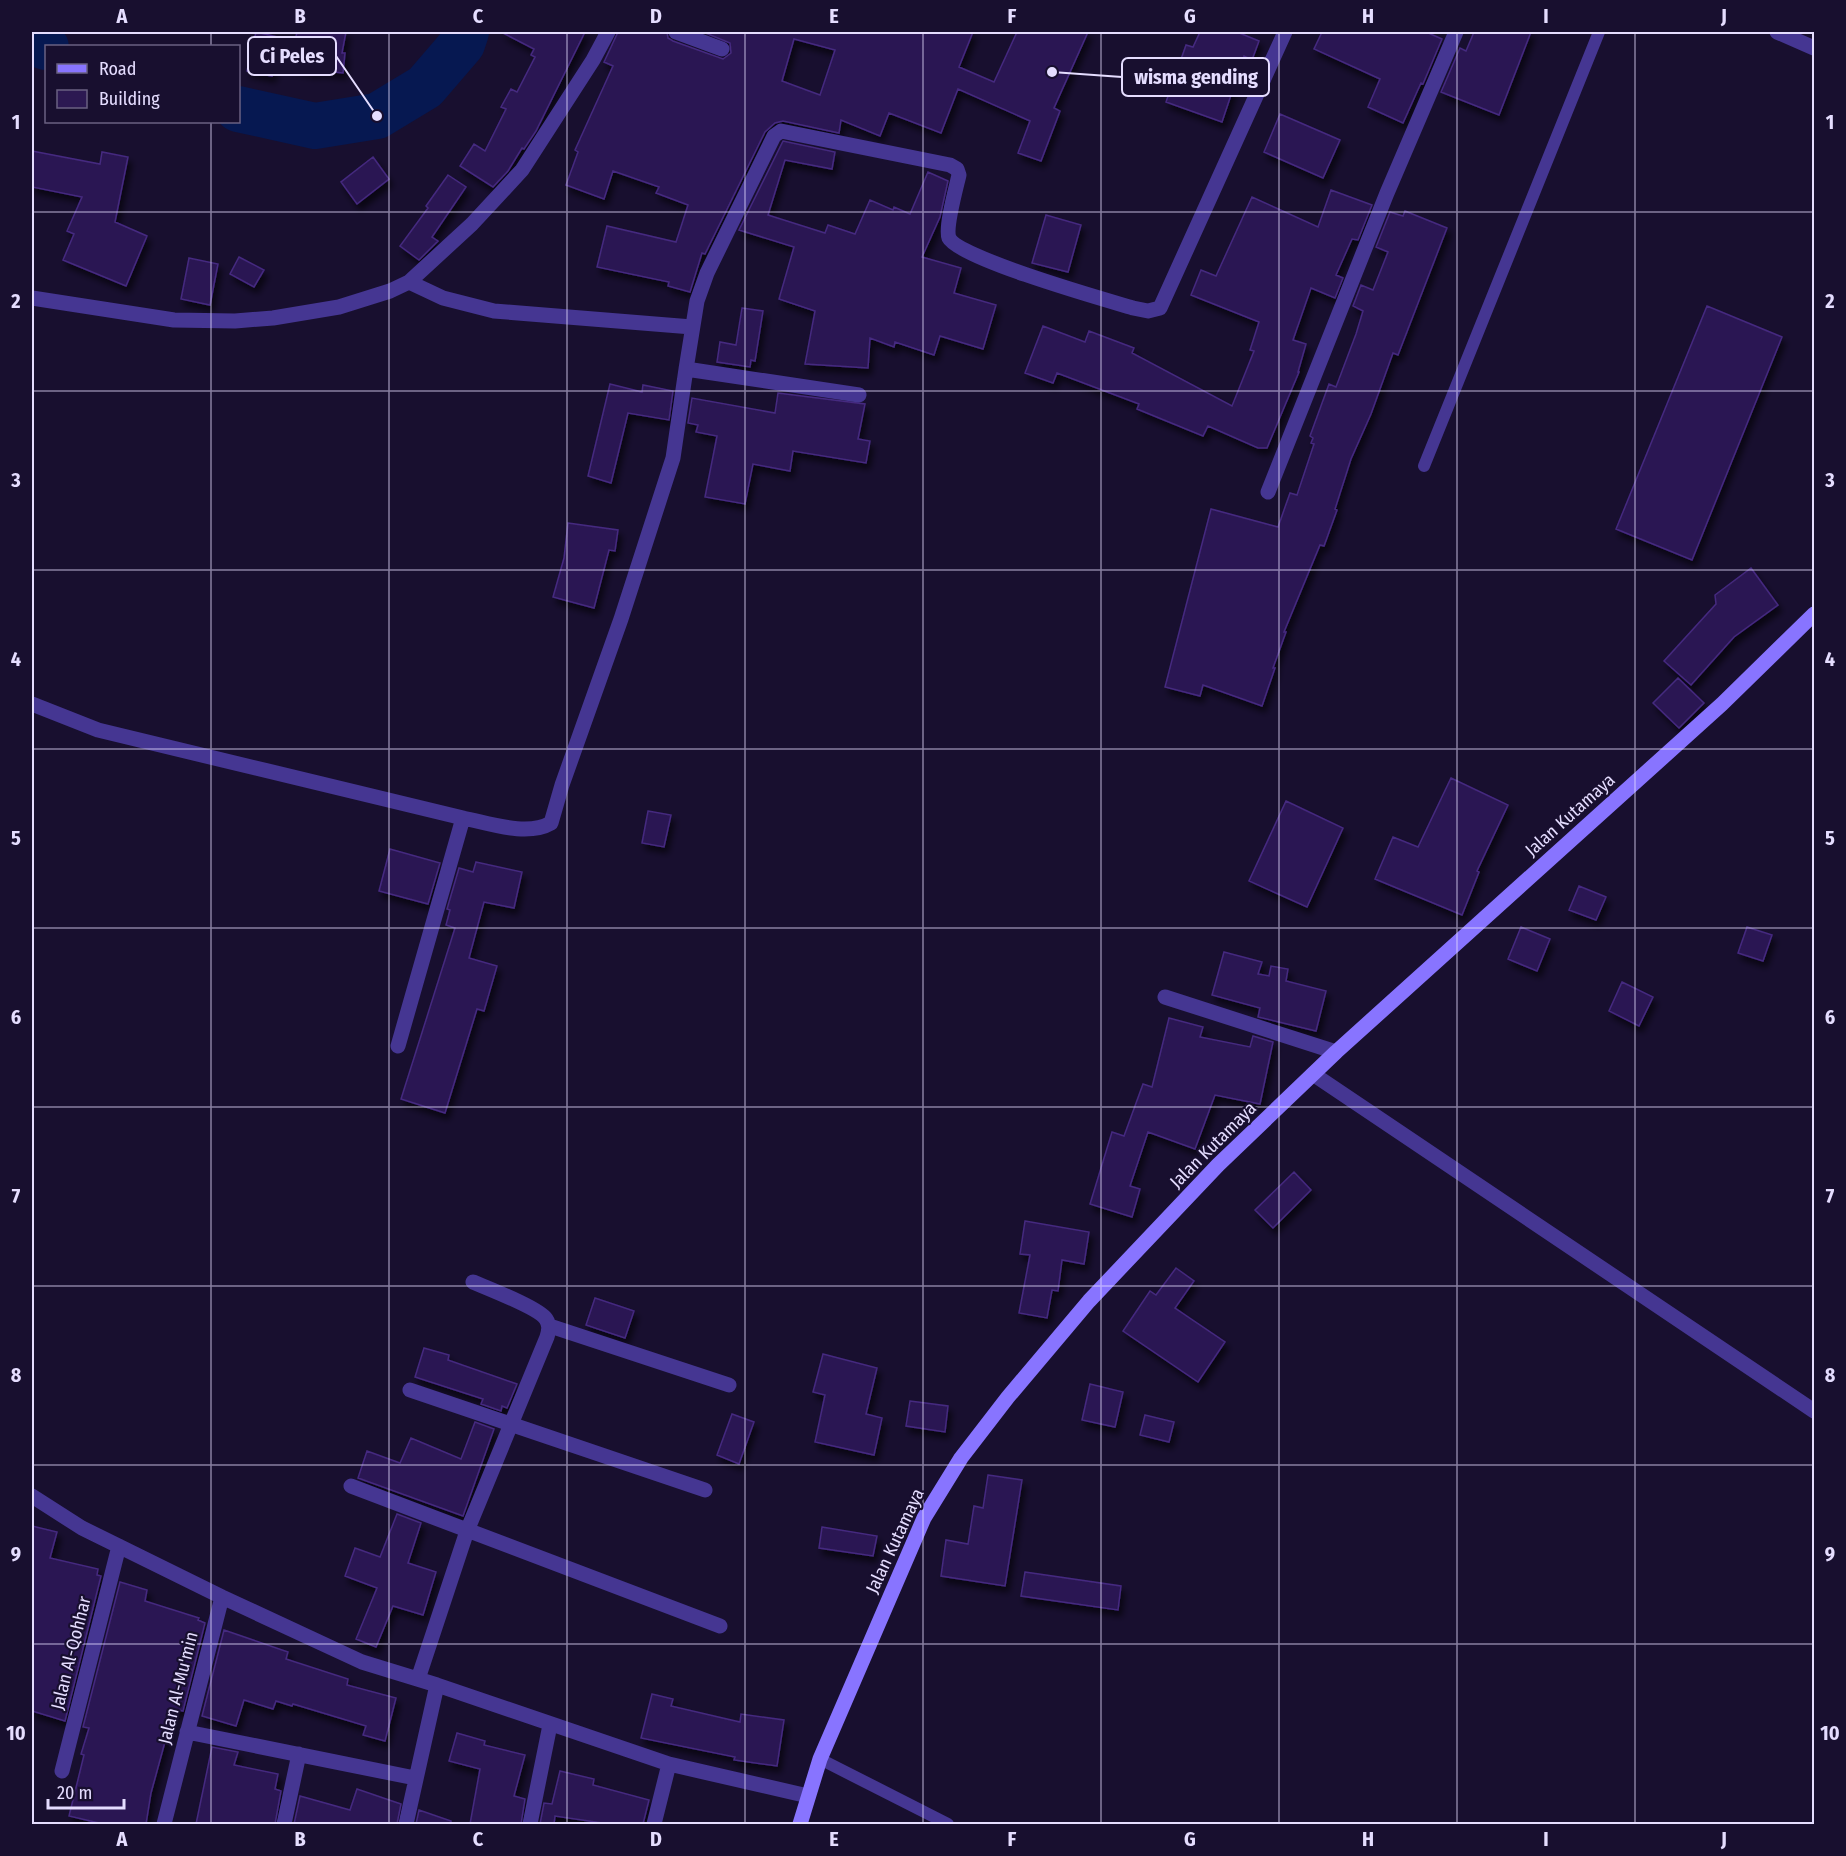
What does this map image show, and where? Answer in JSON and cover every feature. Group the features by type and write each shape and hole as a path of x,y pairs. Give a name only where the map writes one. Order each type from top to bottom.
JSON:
{"main road":[{"name":"Jalan Kutamaya","path":"800,1824 820,1759 924,1518 961,1458 1008,1397 1089,1302 1218,1165 1336,1052 1722,704 1815,614"}],"street":[{"path":"32,298 174,320 235,321 273,318 339,307 390,291 409,282 472,224 522,170 593,60 608,32"},
{"path":"676,32 722,49"},
{"path":"32,704 98,730 463,819 518,828 542,829 551,824 562,785 621,619 673,458 697,301 707,273 774,136 781,131 950,165 957,169 959,175 948,233 953,244 1024,274 1148,311 1160,308 1285,32"},
{"path":"1268,492 1387,193 1456,32"},
{"path":"1777,32 1815,48"},
{"path":"409,282 443,298 494,311 692,327"},
{"path":"686,369 858,395"},
{"path":"398,1046 463,819"},
{"path":"1165,998 1336,1052"},
{"path":"1314,1074 1815,1411"},
{"path":"418,1679 467,1531 512,1426 547,1337 549,1326 545,1317 473,1282"},
{"path":"549,1326 729,1384"},
{"path":"410,1390 705,1490"},
{"path":"351,1486 720,1626"},
{"path":"32,1496 82,1528 222,1597 362,1662 437,1685 669,1764 808,1796"},
{"name":"Jalan Al-Qohhar","path":"62,1771 119,1545"},
{"name":"Jalan Al-Mu'min","path":"164,1824 222,1597"},
{"path":"406,1824 437,1685"},
{"path":"530,1824 550,1725"},
{"path":"187,1732 415,1778"},
{"path":"285,1824 299,1754"},
{"path":"654,1824 669,1764"}],"lane":[{"path":"1424,466 1599,32"},
{"path":"820,1759 948,1824"}],"building":[{"path":"256,32 295,41 297,32 346,32 342,53 345,53 343,73 315,70 315,72 275,64 272,76 247,71"},
{"path":"501,32 585,32 536,131 508,171 493,187 460,166 474,144 485,151 506,109 501,107 511,89 517,92 535,57 531,55 534,49"},
{"path":"618,32 667,32 668,38 673,41 723,59 731,53 730,43 703,32 973,32 959,67 994,82 1017,32 1088,32 1054,108 1060,111 1041,161 1018,153 1030,121 958,89 941,133 889,113 880,136 841,120 839,133 783,121 775,123 765,132 705,254 702,253 690,292 668,286 669,282 597,267 607,226 676,242 688,205 656,193 659,187 613,171 604,199 566,185 578,152 575,150 613,66 604,62","holes":["794,39 835,50 820,95 782,81"]},
{"path":"1200,32 1237,32 1259,41 1252,60 1244,56 1222,122 1166,102 1186,45 1193,47"},
{"path":"1322,32 1426,32 1442,39 1403,123 1368,107 1380,79 1314,49"},
{"path":"1474,32 1531,32 1499,115 1441,92 1460,48 1466,51"},
{"path":"1280,114 1340,140 1323,178 1264,152"},
{"path":"783,141 835,152 832,169 785,160 768,215 825,233 828,225 855,234 870,200 893,210 894,207 910,214 928,172 948,181 940,217 922,257 961,268 954,293 996,305 983,349 940,336 934,355 895,342 894,347 870,338 868,368 805,364 815,311 779,299 794,247 739,230"},
{"path":"32,151 100,164 102,152 128,157 115,222 147,236 126,286 63,260 74,234 67,231 82,197 32,187"},
{"path":"373,157 389,179 357,204 341,182"},
{"path":"448,175 466,187 432,237 438,241 419,260 400,246 428,208 426,206"},
{"path":"1331,190 1372,205 1358,240 1352,239 1336,275 1343,278 1335,298 1311,288 1293,340 1306,344 1299,372 1267,448 1258,448 1208,426 1203,436 1137,409 1139,404 1057,373 1053,383 1025,373 1043,326 1085,342 1089,331 1134,348 1132,353 1232,406 1254,351 1250,350 1259,322 1191,295 1201,270 1216,276 1252,197 1318,227"},
{"path":"1405,211 1447,228 1398,355 1393,353 1371,414 1351,459 1324,546 1320,545 1284,632 1286,632 1262,706 1203,685 1200,696 1165,687 1211,509 1278,527 1290,493 1297,495 1314,444 1311,443 1313,438 1310,436 1329,384 1336,387 1356,334 1363,311 1353,306 1361,285 1373,290 1388,252 1376,247 1390,212 1403,216"},
{"path":"1046,215 1081,225 1068,272 1032,263"},
{"path":"239,257 264,270 254,287 230,274"},
{"path":"189,258 218,264 210,305 181,299"},
{"path":"1707,306 1782,337 1692,560 1616,529"},
{"path":"742,308 763,311 755,361 751,360 750,367 717,362 720,342 736,345"},
{"path":"610,384 642,392 643,385 673,391 669,420 628,413 611,483 588,476"},
{"path":"778,393 865,404 858,439 870,441 866,463 793,451 790,471 753,464 745,504 705,497 717,436 696,432 698,425 688,423 692,398 775,413"},
{"path":"568,523 618,530 615,551 609,550 594,608 553,597 564,558"},
{"path":"1751,568 1778,605 1734,637 1691,685 1664,661 1716,604 1715,595"},
{"path":"1678,678 1704,703 1679,728 1653,703"},
{"path":"1451,778 1508,805 1477,871 1479,872 1462,915 1375,879 1393,837 1418,847"},
{"path":"1286,801 1343,828 1307,907 1249,881"},
{"path":"648,811 671,815 664,847 642,843"},
{"path":"390,849 440,863 428,904 379,891"},
{"path":"476,862 522,872 514,908 484,902 469,958 497,966 484,1011 477,1009 445,1113 401,1099 455,928 446,925 450,910 447,909 459,868 473,872"},
{"path":"1579,886 1606,897 1596,920 1569,910"},
{"path":"1521,927 1550,939 1537,971 1508,959"},
{"path":"1747,927 1772,935 1763,961 1738,953"},
{"path":"1224,952 1262,962 1258,974 1269,976 1271,966 1288,969 1286,981 1326,991 1316,1031 1258,1017 1260,1008 1212,995"},
{"path":"1622,982 1653,997 1639,1026 1609,1011"},
{"path":"1169,1018 1203,1027 1200,1037 1250,1047 1253,1036 1273,1042 1260,1104 1215,1095 1195,1149 1148,1132 1130,1186 1140,1189 1132,1217 1090,1204 1112,1132 1124,1136 1143,1084 1152,1087"},
{"path":"1294,1172 1311,1190 1273,1228 1255,1210"},
{"path":"1025,1221 1089,1232 1084,1264 1062,1260 1058,1291 1052,1290 1047,1318 1019,1313 1030,1255 1020,1254"},
{"path":"1176,1268 1194,1281 1175,1308 1225,1342 1198,1382 1123,1331 1150,1291 1156,1295"},
{"path":"595,1298 634,1311 625,1338 586,1325"},
{"path":"424,1348 449,1355 448,1360 517,1384 507,1408 502,1406 501,1411 481,1404 483,1399 415,1377"},
{"path":"823,1354 877,1368 866,1414 882,1418 874,1455 815,1442 825,1395 813,1392"},
{"path":"1090,1384 1123,1392 1115,1427 1082,1420"},
{"path":"910,1401 948,1406 945,1432 906,1426"},
{"path":"732,1414 754,1422 739,1464 717,1455"},
{"path":"1145,1415 1174,1422 1169,1442 1140,1435"},
{"path":"475,1422 494,1429 463,1516 358,1478 367,1451 400,1463 411,1438 461,1459"},
{"path":"988,1475 1022,1480 1005,1586 941,1576 946,1540 968,1544 974,1506 983,1508"},
{"path":"397,1514 421,1523 408,1563 436,1572 423,1615 393,1606 376,1647 356,1639 377,1588 345,1576 355,1548 380,1557"},
{"path":"32,1526 57,1532 50,1558 98,1569 97,1575 101,1576 65,1721 32,1711"},
{"path":"822,1527 877,1536 873,1556 819,1548"},
{"path":"1025,1572 1121,1586 1118,1610 1021,1596"},
{"path":"120,1582 147,1590 145,1601 199,1618 198,1620 205,1623 183,1711 174,1709 151,1793 146,1824 103,1824 69,1816 84,1755 81,1754 89,1728 83,1727"},
{"path":"224,1630 288,1652 286,1659 348,1679 347,1685 396,1698 385,1741 363,1735 366,1726 276,1701 273,1709 244,1700 236,1726 202,1716"},
{"path":"652,1694 673,1699 671,1706 740,1722 741,1714 784,1720 777,1766 734,1760 735,1757 641,1738"},
{"path":"457,1733 485,1741 484,1745 525,1755 514,1796 525,1799 521,1824 470,1824 480,1769 449,1761"},
{"path":"212,1747 238,1752 234,1765 278,1774 275,1789 281,1791 275,1824 196,1824"},
{"path":"560,1771 594,1779 593,1785 649,1800 643,1824 609,1824 555,1816 554,1824 540,1824 544,1803 552,1804"},
{"path":"357,1789 401,1804 397,1824 294,1824 300,1796 350,1810"},
{"path":"419,1810 451,1821 451,1824 416,1824"}],"waterway":[{"path":"240,109 315,126 377,116 425,87 462,44 466,32"},
{"path":"32,42 45,47"}],"place":[{"name":"wisma gending","path":"1052,72"},
{"name":"Ci Peles","path":"377,116"}]}
